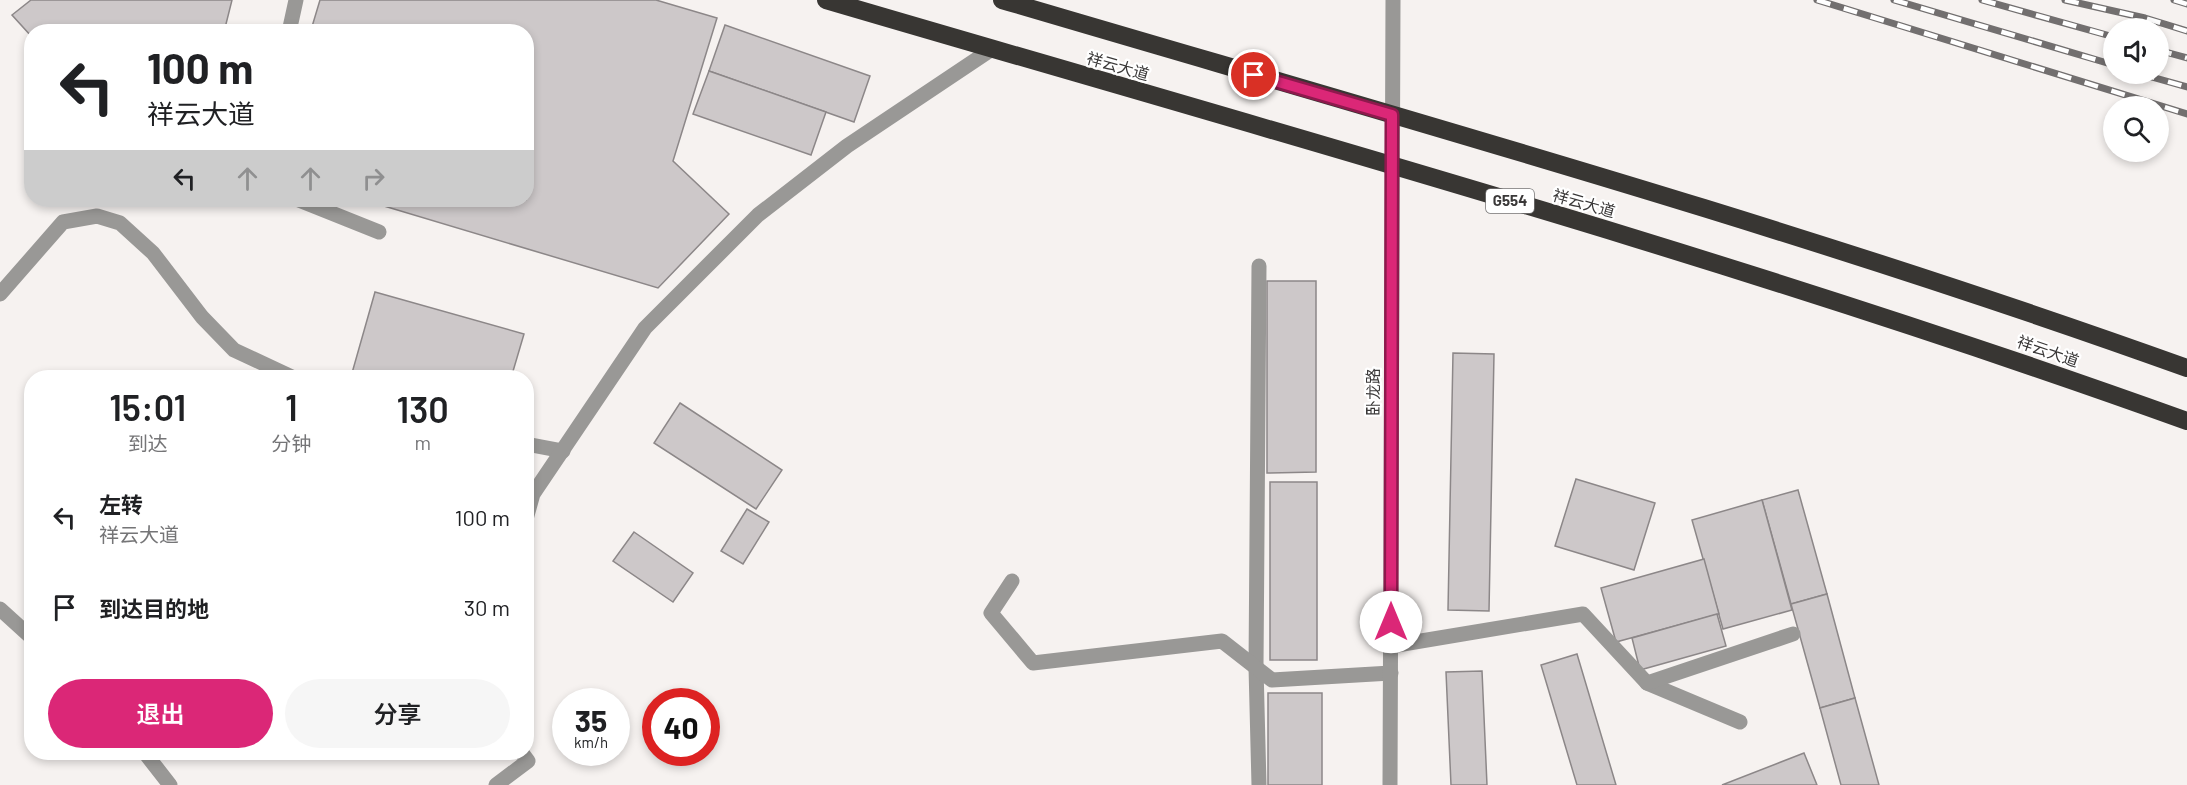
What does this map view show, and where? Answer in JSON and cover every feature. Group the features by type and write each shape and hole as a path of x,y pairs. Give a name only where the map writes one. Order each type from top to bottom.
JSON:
{"highway":[{"name":"祥云大道","path":"826,0 1645,241 1928,331 2187,421"},
{"name":"祥云大道","path":"1002,0 1659,194 1955,288 2187,368"}],"street":[{"path":"291,24 296,0"},
{"name":"卧龙路","path":"1390,785 1393,0"},
{"path":"534,493 645,328 758,215 847,146 992,49"},
{"path":"316,207 379,232"},
{"path":"0,294 63,222 97,216 120,223 153,254 202,317 234,350 277,370"},
{"path":"1258,266 1256,667 1259,785"},
{"path":"534,446 563,451"},
{"path":"1012,581 991,614 1033,663 1222,641 1272,680 1391,673"},
{"path":"0,609 24,631"},
{"path":"1391,646 1583,614 1647,683 1740,722"},
{"path":"1647,683 1793,634"},
{"path":"150,760 170,785"},
{"path":"496,785 527,760"}],"building":[{"path":"31,0 232,0 226,24 24,24 24,28 12,15"},
{"path":"320,0 656,0 717,18 673,161 729,214 658,288 387,207 534,207 534,24 313,24"},
{"path":"725,25 870,76 854,122 709,71"},
{"path":"709,71 826,112 811,155 693,114"},
{"path":"1267,281 1316,281 1316,472 1267,473"},
{"path":"375,292 524,334 513,370 353,370"},
{"path":"1453,353 1494,354 1489,611 1448,610"},
{"path":"680,403 782,470 756,509 654,443"},
{"path":"1576,479 1655,503 1634,570 1555,546"},
{"path":"1270,482 1317,482 1317,660 1270,660"},
{"path":"1798,490 1827,594 1791,604 1762,500"},
{"path":"1762,500 1792,610 1723,629 1692,520"},
{"path":"747,509 769,522 743,564 721,551"},
{"path":"634,532 693,573 673,602 613,561"},
{"path":"1704,559 1719,614 1616,642 1601,588"},
{"path":"1827,594 1855,698 1820,708 1791,604"},
{"path":"1717,614 1726,646 1640,670 1632,638"},
{"path":"1577,654 1616,785 1577,785 1541,665"},
{"path":"1482,671 1487,785 1451,785 1446,672"},
{"path":"1268,693 1322,693 1322,785 1268,785"},
{"path":"1855,698 1879,785 1841,785 1820,708"},
{"path":"1804,753 1817,785 1722,785"}],"railway":[{"path":"1817,0 2187,114"},
{"path":"1894,0 2103,62"},
{"path":"1982,0 2103,34"},
{"path":"2065,0 2145,18 2187,31"},
{"path":"2174,0 2187,4"},
{"path":"2169,53 2187,58"},
{"path":"2169,82 2187,87"}],"route":[{"path":"1254,75 1392,115 1391,622"}]}
